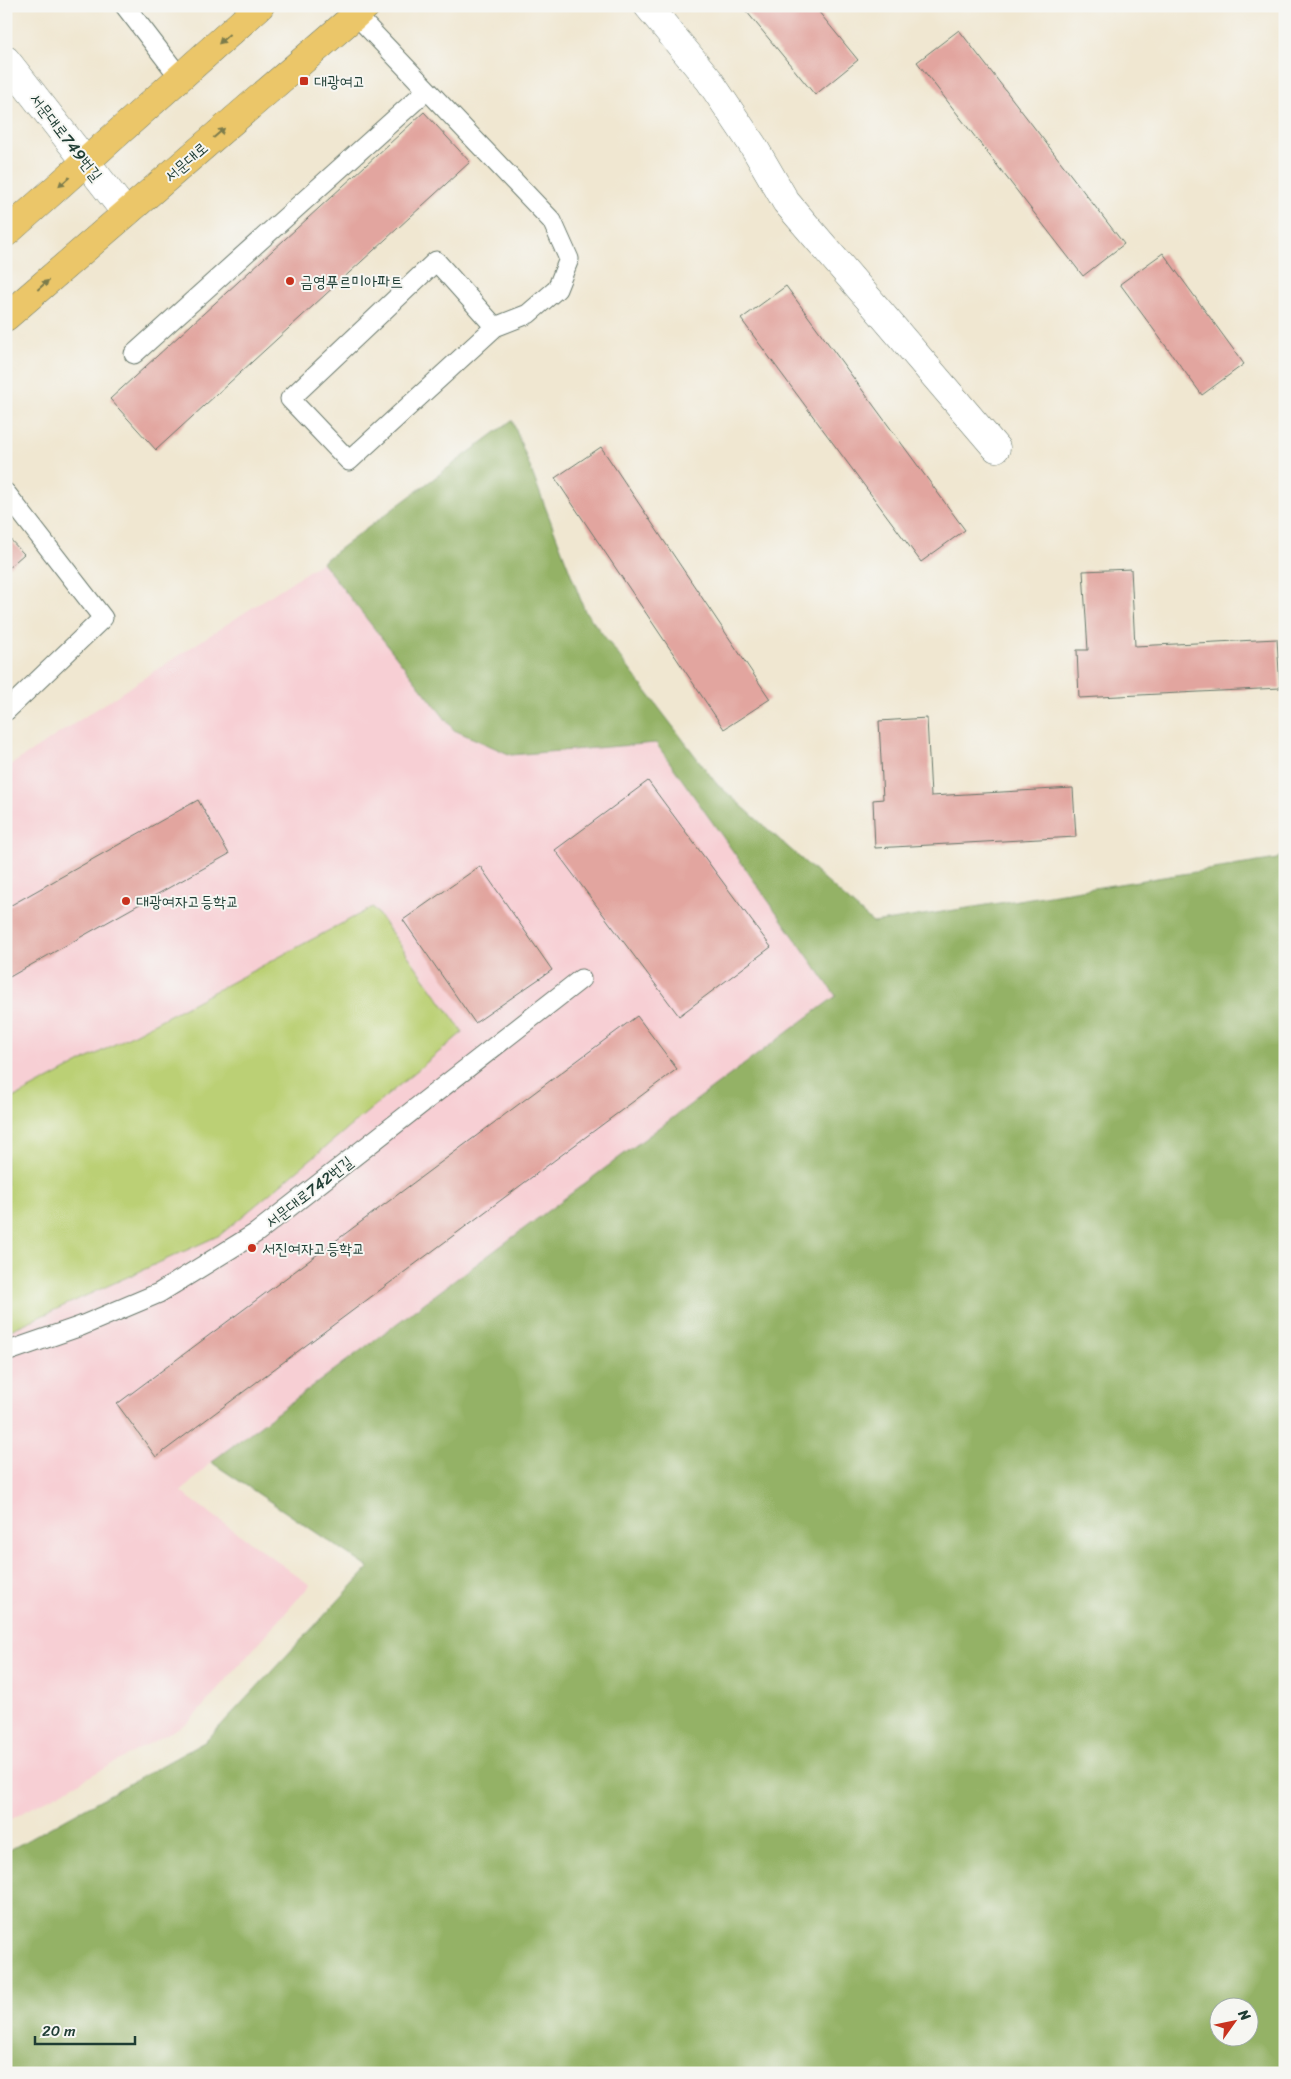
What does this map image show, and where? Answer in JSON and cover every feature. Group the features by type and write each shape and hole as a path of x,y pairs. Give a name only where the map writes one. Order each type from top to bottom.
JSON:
{"main road":[{"path":"6,233 181,79 260,6"},
{"name":"서문대로","path":"6,317 361,11"}],"street":[{"path":"648,6 714,87 754,147 786,202 996,448"},
{"name":"서문대로749번길","path":"6,60 126,213"}],"lane":[{"path":"125,6 181,79"},
{"path":"361,11 427,90 552,221 569,259 557,289 528,314 495,327 349,462 290,399 436,261 495,327"},
{"path":"134,354 427,90"},
{"path":"6,492 103,618 6,711"},
{"name":"서문대로742번길","path":"6,1352 81,1326 158,1294 256,1233 581,979"}],"shaded area":[{"name":"서진여자고등학교","path":"322,562 454,730 511,755 655,743 836,996 211,1462 181,1492 310,1585 189,1722 6,1822 6,768"}],"green space":[{"path":"512,420 585,611 716,783 873,923 1277,859 1285,849 1285,2073 6,2073 6,1852 206,1741 369,1568 211,1462 836,996 656,743 511,755 454,730 322,562"},
{"path":"373,907 463,1032 220,1235 6,1332 6,1102"}],"building":[{"path":"742,6 814,6 858,60 815,95"},
{"path":"959,30 1124,244 1083,276 917,62"},
{"name":"금영푸르미아파트","path":"424,112 470,162 156,450 110,399"},
{"path":"1163,253 1244,364 1202,395 1120,284"},
{"path":"786,286 965,530 921,562 741,319"},
{"path":"601,447 770,699 724,729 555,478"},
{"path":"6,535 24,554 6,570"},
{"path":"1131,569 1135,646 1277,639 1280,688 1079,698 1077,650 1088,650 1083,571"},
{"path":"927,718 931,796 1073,788 1076,837 875,848 873,800 883,799 879,721"},
{"path":"648,781 771,947 679,1016 555,850"},
{"path":"198,800 229,854 6,979 6,908"},
{"path":"480,866 552,970 475,1023 403,920"},
{"path":"637,1016 677,1069 156,1457 117,1404"}],"place":[{"name":"대광여고","path":"304,81"},
{"name":"금영푸르미아파트","path":"290,281"},
{"name":"대광여자고등학교","path":"126,901"},
{"name":"서진여자고등학교","path":"252,1248"}]}
